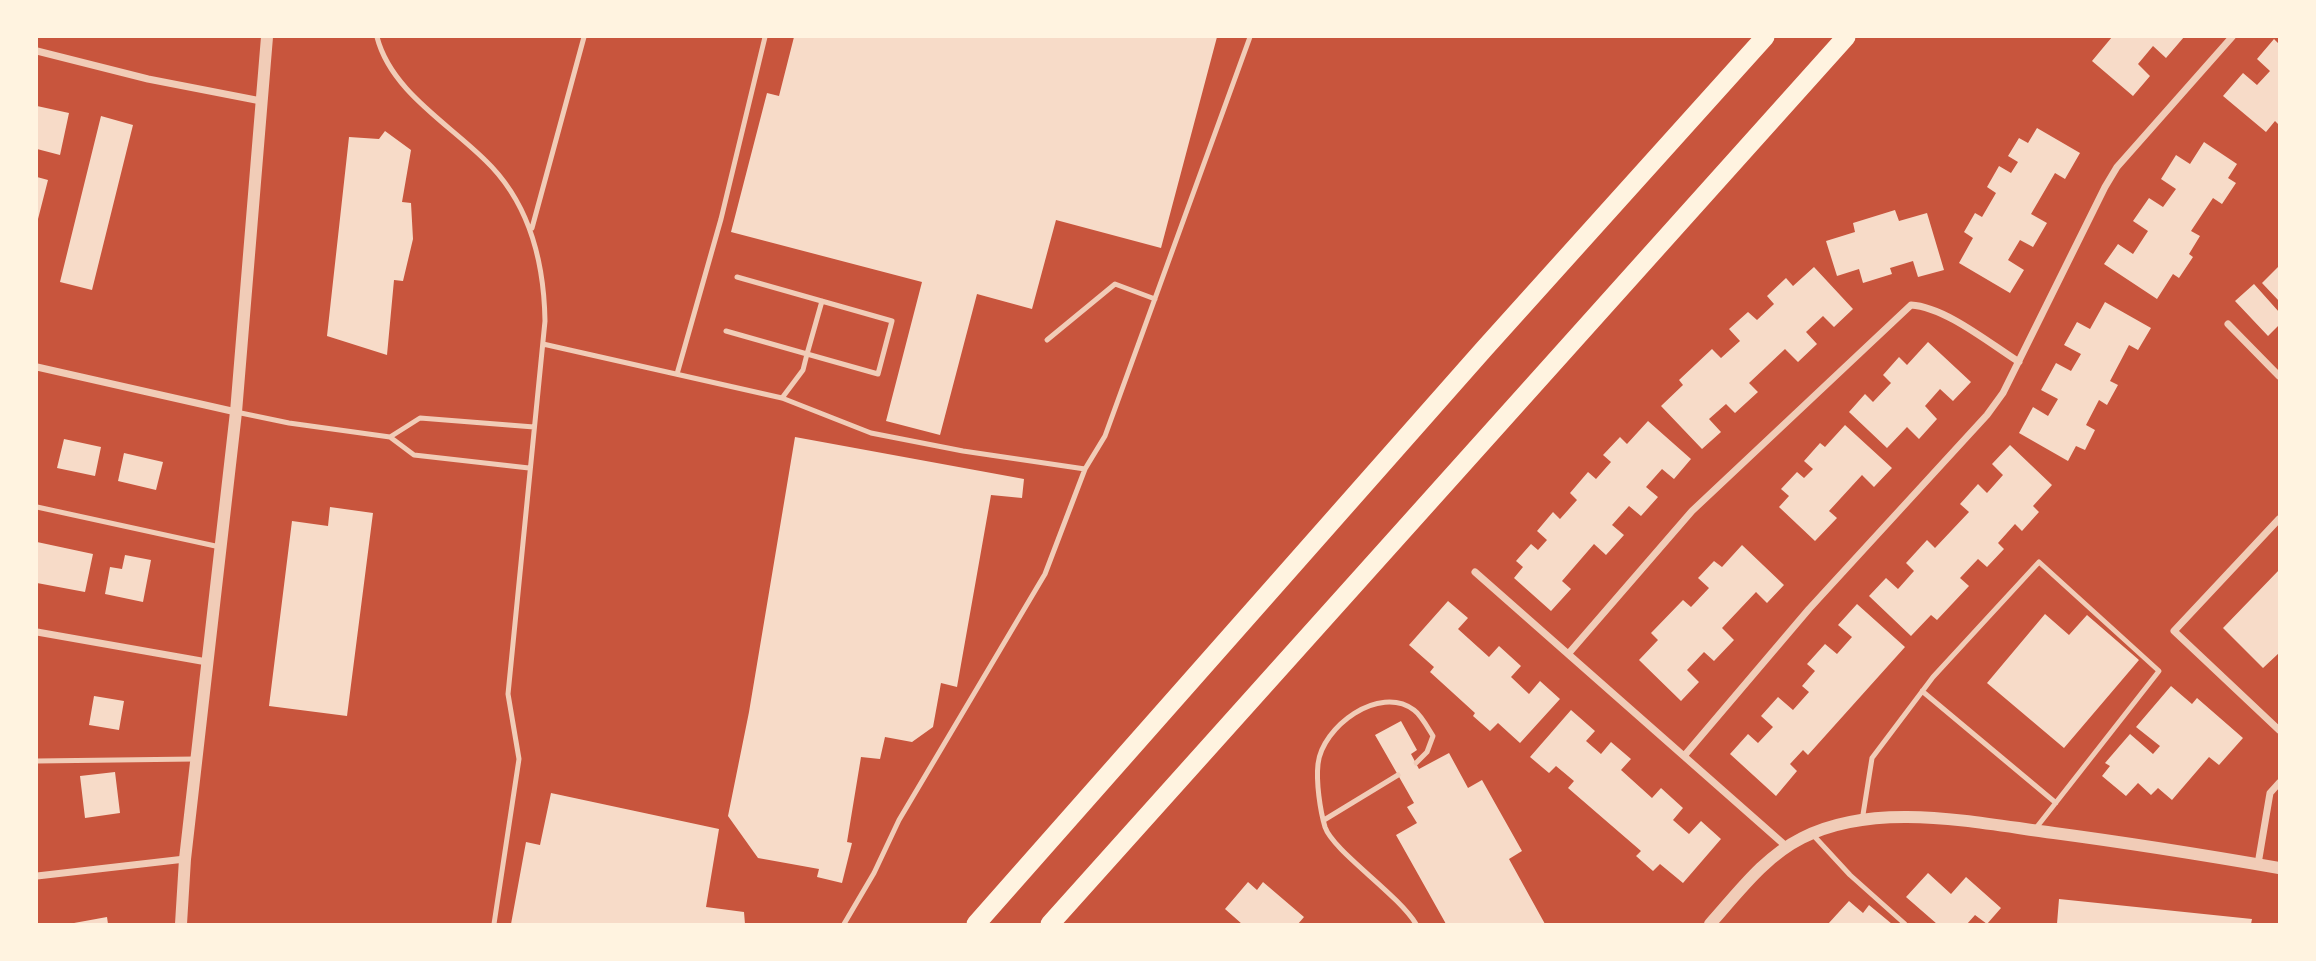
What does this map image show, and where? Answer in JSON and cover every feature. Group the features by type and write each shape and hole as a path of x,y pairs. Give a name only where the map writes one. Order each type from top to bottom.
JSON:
{"highway":[{"path":"976,924 1484,349 1765,37"},
{"path":"1050,924 1846,37"}],"street":[{"path":"181,924 185,859 236,412 267,37"},
{"path":"1684,756 1809,609 1969,437 2003,393 2117,167 2232,37"},
{"path":"37,51 148,79 261,101"},
{"path":"1569,653 1692,511 1911,305 1925,306 1940,313 2019,362"},
{"path":"2228,324 2279,376"},
{"path":"37,367 236,412"},
{"path":"2279,519 2174,631 2279,730"},
{"path":"1475,572 1787,847"},
{"path":"37,632 207,662"},
{"path":"2258,864 2270,793 2279,783"},
{"path":"1710,924 1772,857 1787,847 1812,834 1891,816 1924,816 2279,868"},
{"path":"37,876 185,859"}],"lane":[{"path":"377,37 393,70 409,90 487,161 504,182 532,228 545,284 543,344 508,694 519,760 494,924"},
{"path":"532,228 584,37"},
{"path":"677,374 721,219 765,37"},
{"path":"844,924 874,873 899,820 1045,574 1085,469 1105,436 1251,37"},
{"path":"726,331 878,374 892,321 737,277"},
{"path":"1047,340 1115,284 1155,299"},
{"path":"782,398 803,370 822,301"},
{"path":"543,344 782,398 871,433 1085,469"},
{"path":"236,412 289,423 390,437 414,456 529,468"},
{"path":"390,437 420,418 534,427"},
{"path":"37,507 220,547"},
{"path":"1862,822 1872,758 1922,691 2039,562 2159,671 2034,831"},
{"path":"1922,691 2056,803"},
{"path":"1416,762 1427,752 1433,736 1414,710 1390,702 1365,707 1333,729 1318,762 1324,820 1330,837 1386,888 1416,924"},
{"path":"37,761 196,759"},
{"path":"1324,820 1398,775"},
{"path":"1812,834 1850,875 1905,924"}],"building":[{"path":"794,37 1217,37 1161,248 1056,220 1032,309 977,294 940,435 886,421 922,282 731,232 767,93 779,96"},
{"path":"2112,37 2184,37 2166,58 2153,46 2138,64 2150,76 2133,96 2092,61"},
{"path":"2274,39 2279,44 2279,125 2275,121 2266,132 2223,96 2243,73 2257,85 2270,71 2257,59"},
{"path":"37,106 69,113 60,155 37,149"},
{"path":"101,116 133,125 92,290 60,282"},
{"path":"2037,128 2080,153 2065,179 2055,173 2031,214 2047,223 2033,247 2020,240 2008,260 2024,270 2010,293 1959,263 1973,238 1964,232 1975,213 1982,217 1996,193 1987,187 1999,166 2011,173 2018,162 2008,156 2019,138 2028,143"},
{"path":"385,131 411,150 402,202 411,203 413,239 403,281 394,280 387,355 327,336 349,137 379,139"},
{"path":"2204,142 2237,164 2228,178 2236,183 2222,204 2213,198 2191,231 2200,236 2189,254 2193,257 2179,278 2173,274 2157,299 2104,264 2118,244 2133,254 2148,231 2133,221 2149,198 2163,207 2176,189 2161,179 2176,155 2190,164"},
{"path":"37,177 48,180 38,219 37,218"},
{"path":"1895,210 1899,221 1927,213 1944,270 1918,277 1913,261 1890,268 1892,274 1863,283 1859,269 1837,276 1826,241 1855,232 1853,223"},
{"path":"2279,266 2279,301 2262,283"},
{"path":"1814,267 1853,309 1834,327 1823,316 1806,332 1817,344 1798,362 1785,349 1749,383 1758,392 1735,413 1726,404 1709,419 1721,432 1702,449 1661,406 1683,385 1679,380 1712,349 1721,358 1740,341 1729,329 1748,312 1757,320 1774,304 1767,296 1786,278 1793,286"},
{"path":"2254,284 2279,312 2279,325 2268,336 2235,301"},
{"path":"2105,302 2151,328 2138,350 2129,345 2110,381 2118,385 2107,405 2099,400 2086,425 2095,430 2085,450 2076,446 2068,461 2019,433 2033,407 2048,416 2058,399 2041,390 2056,363 2071,371 2081,354 2064,345 2077,322 2090,329"},
{"path":"1928,342 1971,382 1953,401 1940,389 1925,406 1937,419 1919,439 1907,427 1887,448 1849,412 1865,394 1873,402 1891,383 1883,375 1899,357 1907,365"},
{"path":"1648,421 1691,459 1674,479 1662,469 1646,487 1658,497 1641,516 1629,506 1612,525 1624,535 1606,555 1594,544 1562,581 1571,589 1551,611 1514,578 1523,567 1516,561 1531,544 1538,550 1547,540 1537,531 1553,512 1560,519 1577,500 1570,493 1588,472 1596,479 1611,462 1603,455 1620,437 1627,444"},
{"path":"1845,425 1892,468 1874,487 1862,475 1829,511 1837,518 1815,541 1779,507 1789,496 1781,489 1797,472 1804,478 1813,469 1804,461 1820,443 1825,447"},
{"path":"795,437 1024,479 1022,498 991,495 957,687 941,683 933,727 912,742 885,737 880,759 861,757 847,842 852,843 842,883 817,877 819,869 758,858 728,816 749,712"},
{"path":"64,439 101,447 95,476 57,468"},
{"path":"2010,445 2052,485 2033,506 2039,512 2022,531 2015,524 1998,543 2004,549 1987,567 1978,559 1960,578 1969,586 1937,620 1931,615 1911,636 1869,596 1886,578 1898,589 1914,571 1906,563 1927,540 1935,548 1969,512 1960,504 1978,484 1987,493 2003,475 1992,464"},
{"path":"124,453 163,462 156,490 118,481"},
{"path":"330,507 373,513 347,716 269,706 292,521 328,526"},
{"path":"37,542 93,554 85,592 37,583"},
{"path":"1742,545 1784,585 1767,603 1756,592 1722,628 1734,640 1714,661 1704,652 1687,670 1699,682 1681,701 1639,660 1658,640 1651,633 1683,600 1691,607 1709,588 1698,578 1714,561 1722,567"},
{"path":"125,555 151,560 143,602 105,594 110,567 122,569"},
{"path":"2279,570 2279,653 2263,668 2223,628"},
{"path":"1448,601 1468,618 1458,629 1489,657 1499,646 1521,666 1511,677 1529,694 1540,681 1560,699 1520,743 1498,723 1490,731 1473,716 1475,713 1430,672 1434,667 1409,645"},
{"path":"1857,604 1905,647 1808,755 1803,750 1790,764 1797,771 1776,796 1730,754 1748,734 1758,743 1773,727 1761,716 1778,697 1793,710 1809,692 1802,686 1815,671 1807,664 1825,644 1837,654 1852,637 1838,625"},
{"path":"2045,614 2069,635 2087,615 2139,660 2064,748 1987,683"},
{"path":"2171,686 2192,704 2197,698 2243,738 2219,765 2209,757 2172,800 2158,788 2151,795 2138,783 2126,796 2102,776 2110,766 2105,763 2130,734 2153,754 2160,746 2136,727"},
{"path":"94,696 124,701 119,730 89,725"},
{"path":"1571,710 1595,731 1586,741 1601,754 1611,742 1631,759 1621,770 1652,798 1661,788 1683,808 1673,820 1689,834 1701,821 1721,839 1683,883 1660,864 1653,871 1636,856 1641,851 1568,788 1574,781 1556,766 1549,773 1530,757"},
{"path":"1401,721 1417,750 1411,754 1419,769 1449,753 1468,788 1482,780 1522,851 1509,859 1545,924 1446,924 1396,835 1417,823 1407,807 1414,803 1375,735"},
{"path":"115,772 120,813 85,818 80,776"},
{"path":"551,793 719,829 706,907 744,912 745,924 511,924 526,842 540,845"},
{"path":"1928,873 1951,894 1966,877 2001,908 1987,924 1975,915 1967,924 1937,924 1906,897"},
{"path":"1248,882 1257,890 1263,882 1304,917 1298,924 1242,924 1225,909"},
{"path":"2059,899 2252,919 2251,924 2057,924"},
{"path":"1849,901 1863,913 1869,905 1892,924 1828,924"},
{"path":"107,917 108,924 74,924 74,923"}]}
